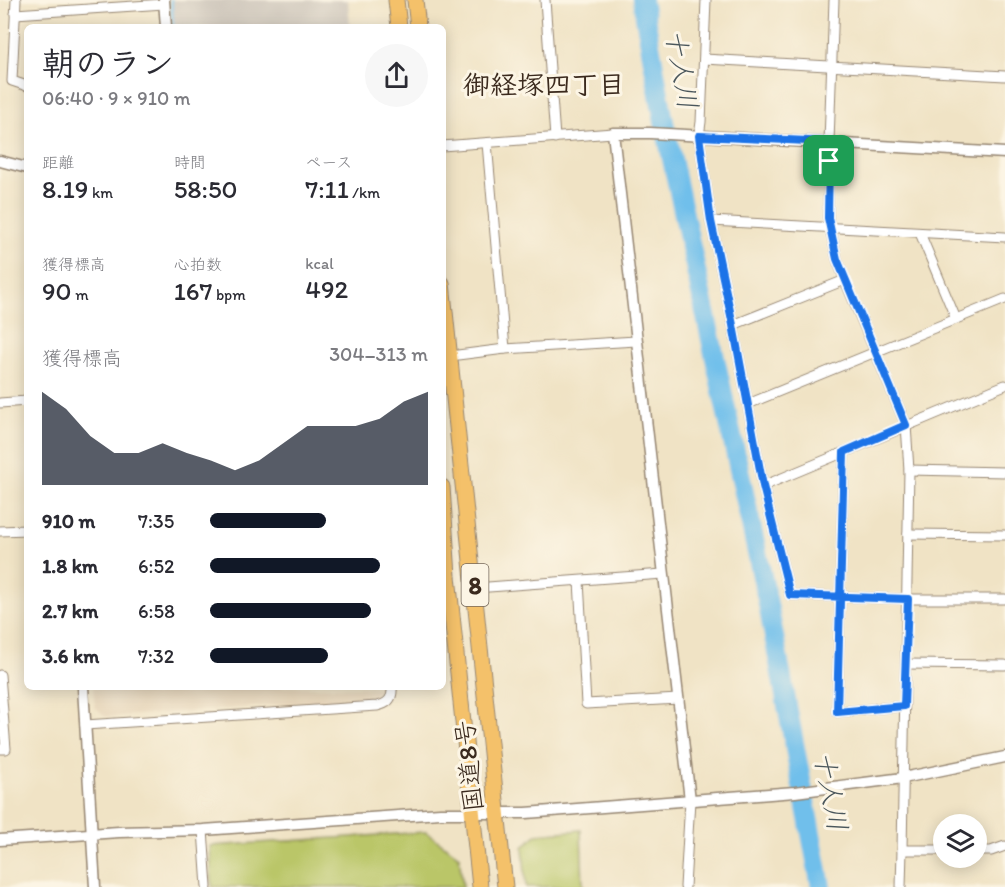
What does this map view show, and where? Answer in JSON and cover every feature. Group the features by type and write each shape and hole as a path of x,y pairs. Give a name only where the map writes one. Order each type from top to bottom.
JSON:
{"highway":[{"path":"396,0 399,24"},
{"path":"415,0 418,24"},
{"name":"国道8号","path":"446,319 505,887"},
{"name":"国道8号","path":"446,546 480,887"}],"street":[{"path":"16,0 12,81 24,85"},
{"path":"545,0 555,138"},
{"path":"706,0 699,136 711,221 763,486 790,595 1005,600"},
{"path":"834,0 828,218 837,259 906,425 909,470 908,599 901,887"},
{"path":"15,14 164,2 166,24"},
{"path":"704,59 1005,76"},
{"path":"446,146 650,132 1005,153"},
{"path":"613,133 690,800 685,887"},
{"path":"487,142 505,349"},
{"path":"0,161 24,167"},
{"path":"711,221 1005,237"},
{"path":"920,233 956,319"},
{"path":"733,325 845,280"},
{"path":"748,404 1005,299"},
{"path":"450,356 505,349 636,341"},
{"path":"763,486 1005,385"},
{"path":"0,403 24,401"},
{"path":"844,452 837,712 904,706"},
{"path":"909,470 1005,472"},
{"path":"0,531 24,530"},
{"path":"908,534 1005,535"},
{"path":"475,588 663,574"},
{"path":"579,581 586,704 679,699"},
{"path":"906,664 1005,665"},
{"path":"0,675 6,749 0,749"},
{"path":"83,690 95,887"},
{"path":"85,725 377,706 389,701 392,690"},
{"path":"0,840 203,830 440,813 526,813 822,790 903,778 1005,757"},
{"path":"203,830 207,887"},
{"path":"987,851 1005,846"},
{"path":"902,850 933,850"}],"shaded area":[{"path":"172,0 348,0 350,24 174,24"},
{"path":"93,690 380,690 371,699 106,717 95,707"}],"green space":[{"path":"581,830 583,887 526,887 523,847 537,834"},
{"path":"426,832 459,856 463,887 212,887 210,846"}],"waterway":[{"path":"171,0 173,24"},
{"name":"十人川","path":"642,0 664,122 767,599 821,887"}],"district":[{"name":"御経塚四丁目","path":"544,84"}],"route":[{"path":"829,161 828,218 837,259 906,425 844,452 840,597 837,712 904,706 908,599 840,597 790,595 763,486 711,221 699,136 829,142 829,161"}]}
